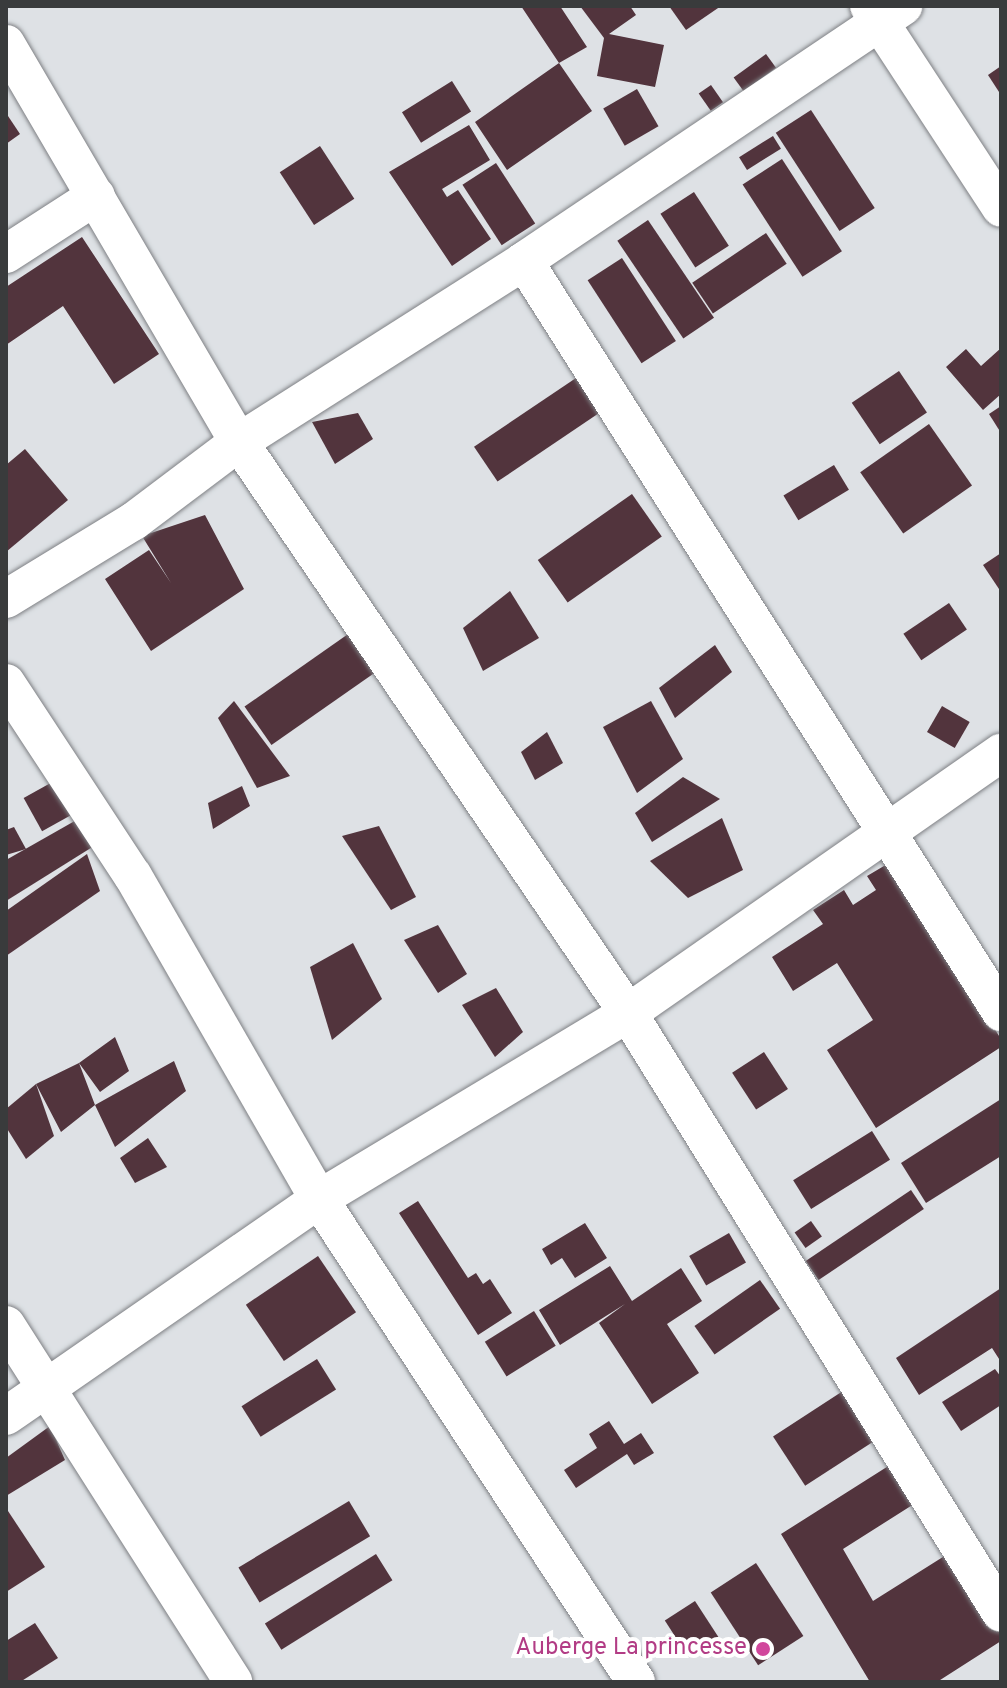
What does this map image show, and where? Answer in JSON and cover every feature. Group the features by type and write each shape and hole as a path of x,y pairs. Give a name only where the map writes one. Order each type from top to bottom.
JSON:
{"street":[{"path":"6,599 134,521 239,442 524,261 884,11 1001,208"},
{"path":"6,44 239,442 628,1013 1001,1613"},
{"path":"6,254 96,196"},
{"path":"524,261 1001,1012"},
{"path":"6,683 133,876 319,1199 636,1682"},
{"path":"6,1416 319,1199 628,1013 1001,753"},
{"path":"6,1325 233,1682"}],"building":[{"path":"521,6 560,6 587,47 559,63"},
{"path":"580,6 630,6 636,15 609,34 664,45 655,87 597,76 604,38"},
{"path":"669,6 721,6 686,30"},
{"path":"766,54 776,68 744,91 734,78"},
{"path":"559,63 592,111 507,170 475,122"},
{"path":"1001,66 1001,95 988,75"},
{"path":"452,81 471,112 421,143 402,112"},
{"path":"711,85 723,102 711,111 699,94"},
{"path":"637,89 658,126 625,146 603,108"},
{"path":"811,110 875,208 839,231 776,133"},
{"path":"6,113 20,134 6,144"},
{"path":"469,125 490,160 442,189 447,197 458,190 491,239 452,266 389,172"},
{"path":"773,136 781,149 747,170 739,157"},
{"path":"320,146 354,199 314,225 280,172"},
{"path":"782,159 842,251 802,277 743,185"},
{"path":"496,163 535,223 502,245 462,185"},
{"path":"694,192 729,246 695,267 660,214"},
{"path":"648,220 714,318 683,339 617,241"},
{"path":"766,233 787,264 713,313 692,283"},
{"path":"82,237 159,354 114,384 63,306 6,345 6,287"},
{"path":"622,258 676,341 642,363 588,280"},
{"path":"1001,348 1001,394 983,410 946,367 966,349 981,366"},
{"path":"899,371 927,412 880,444 852,403"},
{"path":"576,378 599,413 498,482 474,447"},
{"path":"1001,406 1001,433 989,414"},
{"path":"358,413 373,439 335,464 312,422"},
{"path":"929,424 972,485 903,534 860,472"},
{"path":"25,449 68,500 6,552 6,465"},
{"path":"834,465 849,490 798,520 783,495"},
{"path":"632,494 662,537 568,603 538,560"},
{"path":"205,515 244,589 151,651 105,579 149,550 171,583 142,536"},
{"path":"1001,553 1001,592 983,565"},
{"path":"510,591 539,638 483,671 463,628"},
{"path":"949,603 967,630 921,660 903,634"},
{"path":"351,632 378,671 271,745 245,707"},
{"path":"715,645 732,672 675,718 659,688"},
{"path":"234,701 290,776 257,788 218,718"},
{"path":"651,701 683,759 637,793 603,727"},
{"path":"942,706 970,722 955,748 927,732"},
{"path":"547,732 563,763 535,780 521,752"},
{"path":"683,777 720,799 652,842 635,813"},
{"path":"56,780 74,813 42,831 24,798"},
{"path":"242,786 250,806 213,829 208,803"},
{"path":"87,814 102,841 6,901 6,860"},
{"path":"722,818 743,870 688,898 650,861"},
{"path":"379,826 416,897 391,910 342,836"},
{"path":"14,827 26,849 6,855 6,830"},
{"path":"87,854 100,891 6,956 6,911"},
{"path":"889,863 1001,1039 1001,1047 876,1128 827,1050 873,1020 837,963 793,991 772,957 823,924 813,910 844,890 853,905 876,890 867,876"},
{"path":"438,925 467,974 438,993 404,940"},
{"path":"353,943 382,999 332,1040 310,967"},
{"path":"496,988 523,1032 495,1057 462,1005"},
{"path":"115,1037 129,1071 100,1092 79,1063"},
{"path":"764,1052 788,1089 756,1110 732,1073"},
{"path":"174,1061 186,1091 115,1147 95,1105"},
{"path":"79,1063 95,1105 61,1132 36,1084"},
{"path":"36,1084 54,1136 26,1159 6,1127 6,1109"},
{"path":"1001,1099 1001,1156 926,1203 901,1163"},
{"path":"872,1131 890,1160 811,1209 793,1180"},
{"path":"148,1138 167,1167 135,1183 120,1158"},
{"path":"911,1190 924,1209 819,1280 806,1261"},
{"path":"418,1201 468,1278 476,1273 483,1284 490,1279 512,1313 478,1335 399,1213"},
{"path":"811,1221 822,1237 806,1248 795,1232"},
{"path":"585,1223 607,1258 575,1278 562,1258 551,1265 542,1249"},
{"path":"729,1233 746,1262 706,1285 689,1256"},
{"path":"318,1256 356,1312 284,1361 246,1305"},
{"path":"610,1266 632,1301 681,1268 702,1301 667,1324 699,1373 652,1404 599,1323 625,1304 560,1345 539,1310"},
{"path":"760,1280 780,1309 715,1355 694,1326"},
{"path":"1001,1288 1001,1362 992,1348 919,1395 896,1358"},
{"path":"534,1311 556,1346 507,1377 485,1342"},
{"path":"317,1359 336,1390 261,1437 242,1406"},
{"path":"995,1369 1001,1377 1001,1405 961,1431 942,1402"},
{"path":"846,1389 878,1438 805,1486 773,1436"},
{"path":"609,1421 624,1444 641,1433 654,1453 634,1465 627,1454 576,1488 564,1470 597,1448 589,1434"},
{"path":"50,1426 65,1460 6,1496 6,1458"},
{"path":"901,1458 925,1497 843,1549 873,1601 954,1550 1001,1624 1001,1641 937,1682 870,1682 781,1534"},
{"path":"349,1501 370,1536 260,1603 238,1567"},
{"path":"6,1512 45,1567 6,1592"},
{"path":"376,1554 392,1580 281,1650 265,1623"},
{"path":"756,1563 803,1636 758,1665 711,1592"},
{"path":"695,1601 718,1637 688,1657 665,1621"},
{"path":"35,1623 58,1658 20,1682 6,1682 6,1641"}],"place":[{"name":"Auberge La princesse","path":"763,1649"}]}
